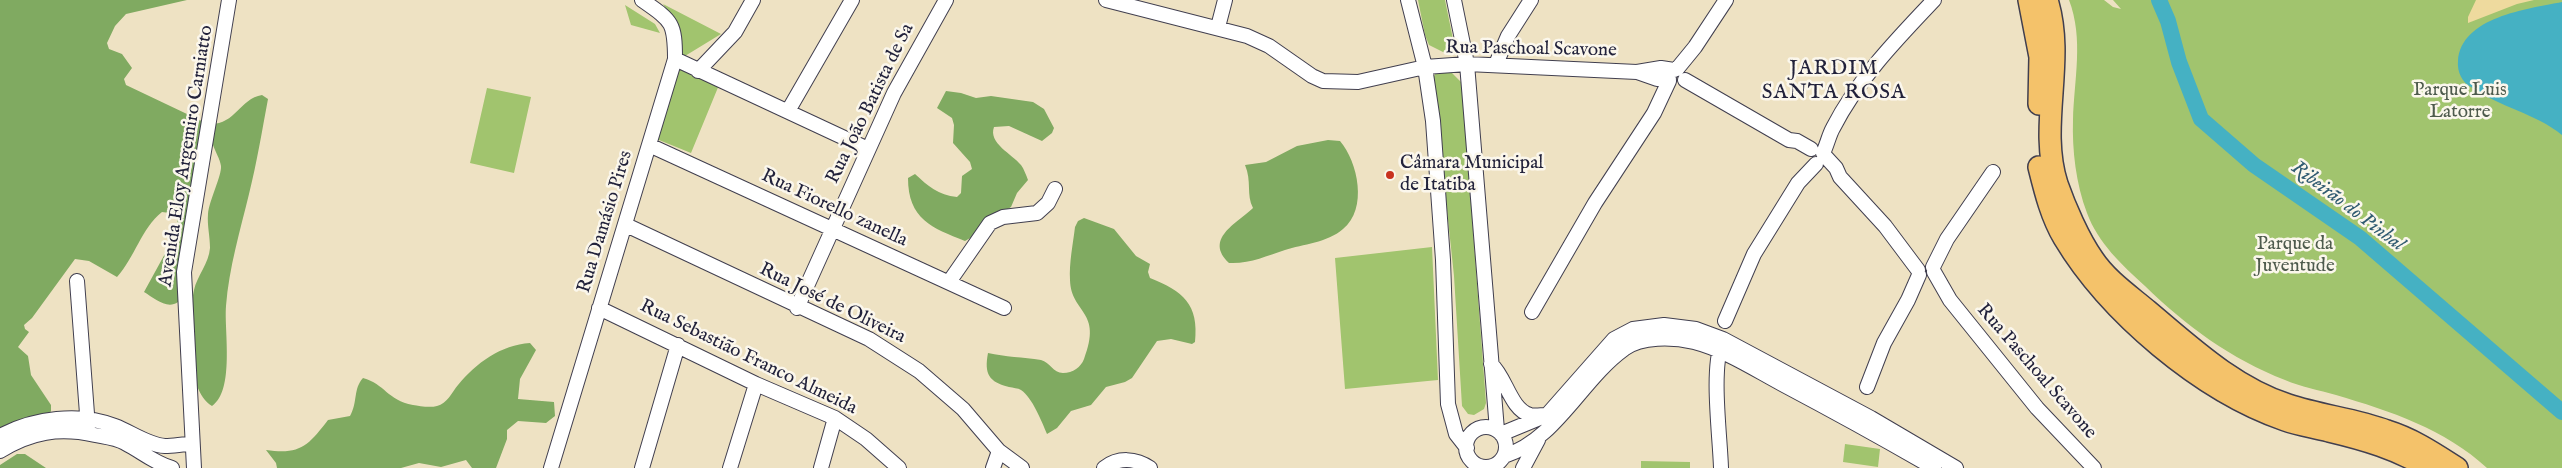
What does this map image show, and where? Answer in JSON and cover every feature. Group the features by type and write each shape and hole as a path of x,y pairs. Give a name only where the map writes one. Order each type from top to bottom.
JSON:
{"highway":[{"path":"2029,0 2040,57 2038,164 2046,198 2063,236 2090,276 2144,332 2186,366 2228,394 2256,409 2287,421 2366,441 2401,453 2428,468"},
{"path":"2047,0 2056,59 2050,126 2052,159 2057,184 2092,258 2109,278 2213,366 2246,386 2287,405 2387,431 2419,444 2457,468"}],"street":[{"name":"Avenida Eloy Argemiro Carniatto","path":"194,468 184,272 229,0"},
{"path":"698,71 735,32 753,0"},
{"path":"788,111 852,0"},
{"name":"Rua João Batista de Sa","path":"797,308 894,93 946,0"},
{"name":"Rua Paschoal Scavone","path":"1106,0 1218,27 1247,36 1269,46 1312,76 1323,81 1358,82 1425,67 1468,64 1637,72 1661,68 1789,140 1797,141 1840,177 1905,249 1916,256 2036,408 2094,468"},
{"path":"1218,27 1226,0"},
{"path":"1408,0 1425,67 1433,120 1443,260 1448,404 1456,434 1469,458 1482,466 1491,466 1503,461 1539,437 1584,387 1624,348 1652,340 1674,339 1721,345"},
{"path":"1454,0 1468,64 1492,364 1499,432 1506,447 1503,461"},
{"path":"1496,64 1508,36 1531,0"},
{"path":"1532,312 1595,203 1676,77 1692,58 1695,47 1726,0"},
{"path":"1725,321 1754,254 1798,183 1803,169 1815,156 1826,133 1833,129 1871,70 1898,37 1934,0"},
{"name":"Rua Damásio Pires","path":"551,468 675,60 673,26 650,2"},
{"path":"675,60 868,149"},
{"name":"Rua Fiorello zanella","path":"649,145 832,227 1004,308"},
{"path":"1867,388 1884,343 1926,271 1936,248 1947,238 1993,172"},
{"path":"949,282 990,223 999,218 1037,213 1048,203 1055,189"},
{"name":"Rua José de Oliveira","path":"626,225 797,308 869,339 919,371 963,409 999,450 1022,468"},
{"path":"77,281 88,426"},
{"name":"Rua Sebastião Franco Almeida","path":"599,308 756,384 835,418 866,439 900,468"},
{"path":"1469,458 1470,435 1478,429 1489,427 1499,432 1547,415 1614,339 1633,329 1664,324 1696,329 1721,345 1956,468"},
{"path":"642,468 678,345"},
{"path":"1721,345 1717,373 1721,468"},
{"path":"1492,364 1499,371 1521,410 1530,415 1547,415"},
{"path":"730,468 756,384"},
{"path":"822,468 835,418"},
{"path":"0,436 19,426 35,422 115,426 151,443 164,446 192,444"},
{"path":"1868,423 1934,468"},
{"path":"0,452 18,440 46,431 72,430 88,426 124,442 164,466 172,468"},
{"path":"1523,468 1539,437"},
{"path":"993,468 999,450"},
{"path":"1104,468 1110,463 1126,460 1140,461 1150,468"}],"green space":[{"path":"0,0 187,0 126,14 115,26 107,43 109,49 122,54 132,68 124,79 126,85 208,124 225,121 254,97 262,95 268,99 230,278 226,306 227,359 224,387 219,398 212,406 203,398 193,370 190,318 194,290 208,259 210,248 208,214 221,170 220,161 213,145 210,146 178,302 169,305 165,304 144,292 178,230 177,214 162,212 155,219 117,277 89,261 75,259 32,318 24,325 25,329 29,332 18,347 28,356 31,375 51,405 51,411 47,419 0,436"},
{"path":"1418,0 1445,0 1454,44 1451,50 1445,53 1429,45 1425,35"},
{"name":"Parque da Juventude","path":"2069,0 2104,0 2113,7 2121,9 2113,0 2562,0 2562,468 2487,468 2453,442 2416,423 2356,401 2297,385 2265,372 2228,352 2193,328 2128,270 2097,234 2083,202 2077,179 2073,131 2077,45 2074,15"},
{"path":"663,4 721,34 685,56 678,53 671,15"},
{"path":"625,5 655,24 660,33 631,25"},
{"path":"681,68 719,85 691,153 654,138 671,73"},
{"path":"1437,71 1451,72 1462,83 1486,403 1484,409 1474,415 1468,414 1462,406 1454,276 1433,78"},
{"path":"487,88 531,97 514,173 470,163"},
{"path":"946,91 976,98 991,96 1033,102 1044,109 1054,128 1052,133 1042,141 1009,126 994,127 994,138 1021,165 1028,180 1017,193 1011,207 999,215 984,230 965,241 932,226 924,220 917,213 909,192 908,178 915,174 934,189 957,197 961,193 962,176 972,169 970,162 953,143 954,125 952,118 937,108"},
{"path":"1328,140 1340,141 1352,161 1358,185 1358,198 1356,210 1351,220 1337,234 1322,240 1251,261 1229,263 1222,254 1220,247 1221,239 1231,226 1253,208 1245,165 1266,162 1297,146"},
{"path":"1084,218 1114,229 1136,256 1150,264 1148,272 1150,278 1172,288 1180,294 1191,308 1196,329 1195,342 1192,344 1171,339 1157,341 1132,378 1106,387 1091,405 1071,411 1057,428 1047,434 1036,410 1025,393 1020,389 997,383 990,376 987,366 988,353 1041,360 1060,373 1073,371 1081,365 1089,343 1090,331 1088,321 1075,300 1070,274 1075,227 1078,221"},
{"path":"1432,247 1438,380 1345,389 1335,258"},
{"path":"530,343 536,350 520,379 518,399 554,402 555,416 546,423 518,421 507,430 507,439 496,468 472,468 466,460 441,467 419,463 401,468 277,468 276,463 266,450 295,450 309,442 328,420 350,416 358,387 363,378 376,384 404,403 425,407 437,406 446,400 473,369 490,356 509,347"},
{"path":"1845,444 1880,449 1878,467 1843,462"},
{"path":"17,454 25,454 46,468 0,468 0,465"},
{"path":"1641,461 1690,462 1690,468 1641,468"}],"sand":[{"path":"2476,0 2534,0 2517,4 2468,23 2468,17"}],"water":[{"path":"2562,2 2562,135 2540,121 2493,100 2468,85 2458,69 2458,61 2462,46 2471,34 2483,25 2515,12"}],"waterway":[{"name":"Ribeirão do Pinhal","path":"2159,0 2168,21 2179,62 2201,119 2254,165 2360,238 2562,412"}],"place":[{"name":"Câmara Municipal de Itatiba","path":"1390,175"}],"district":[{"name":"JARDIM SANTA ROSA","path":"1834,82"}],"park label":[{"name":"Parque Luis Latorre","path":"2460,102"}]}
